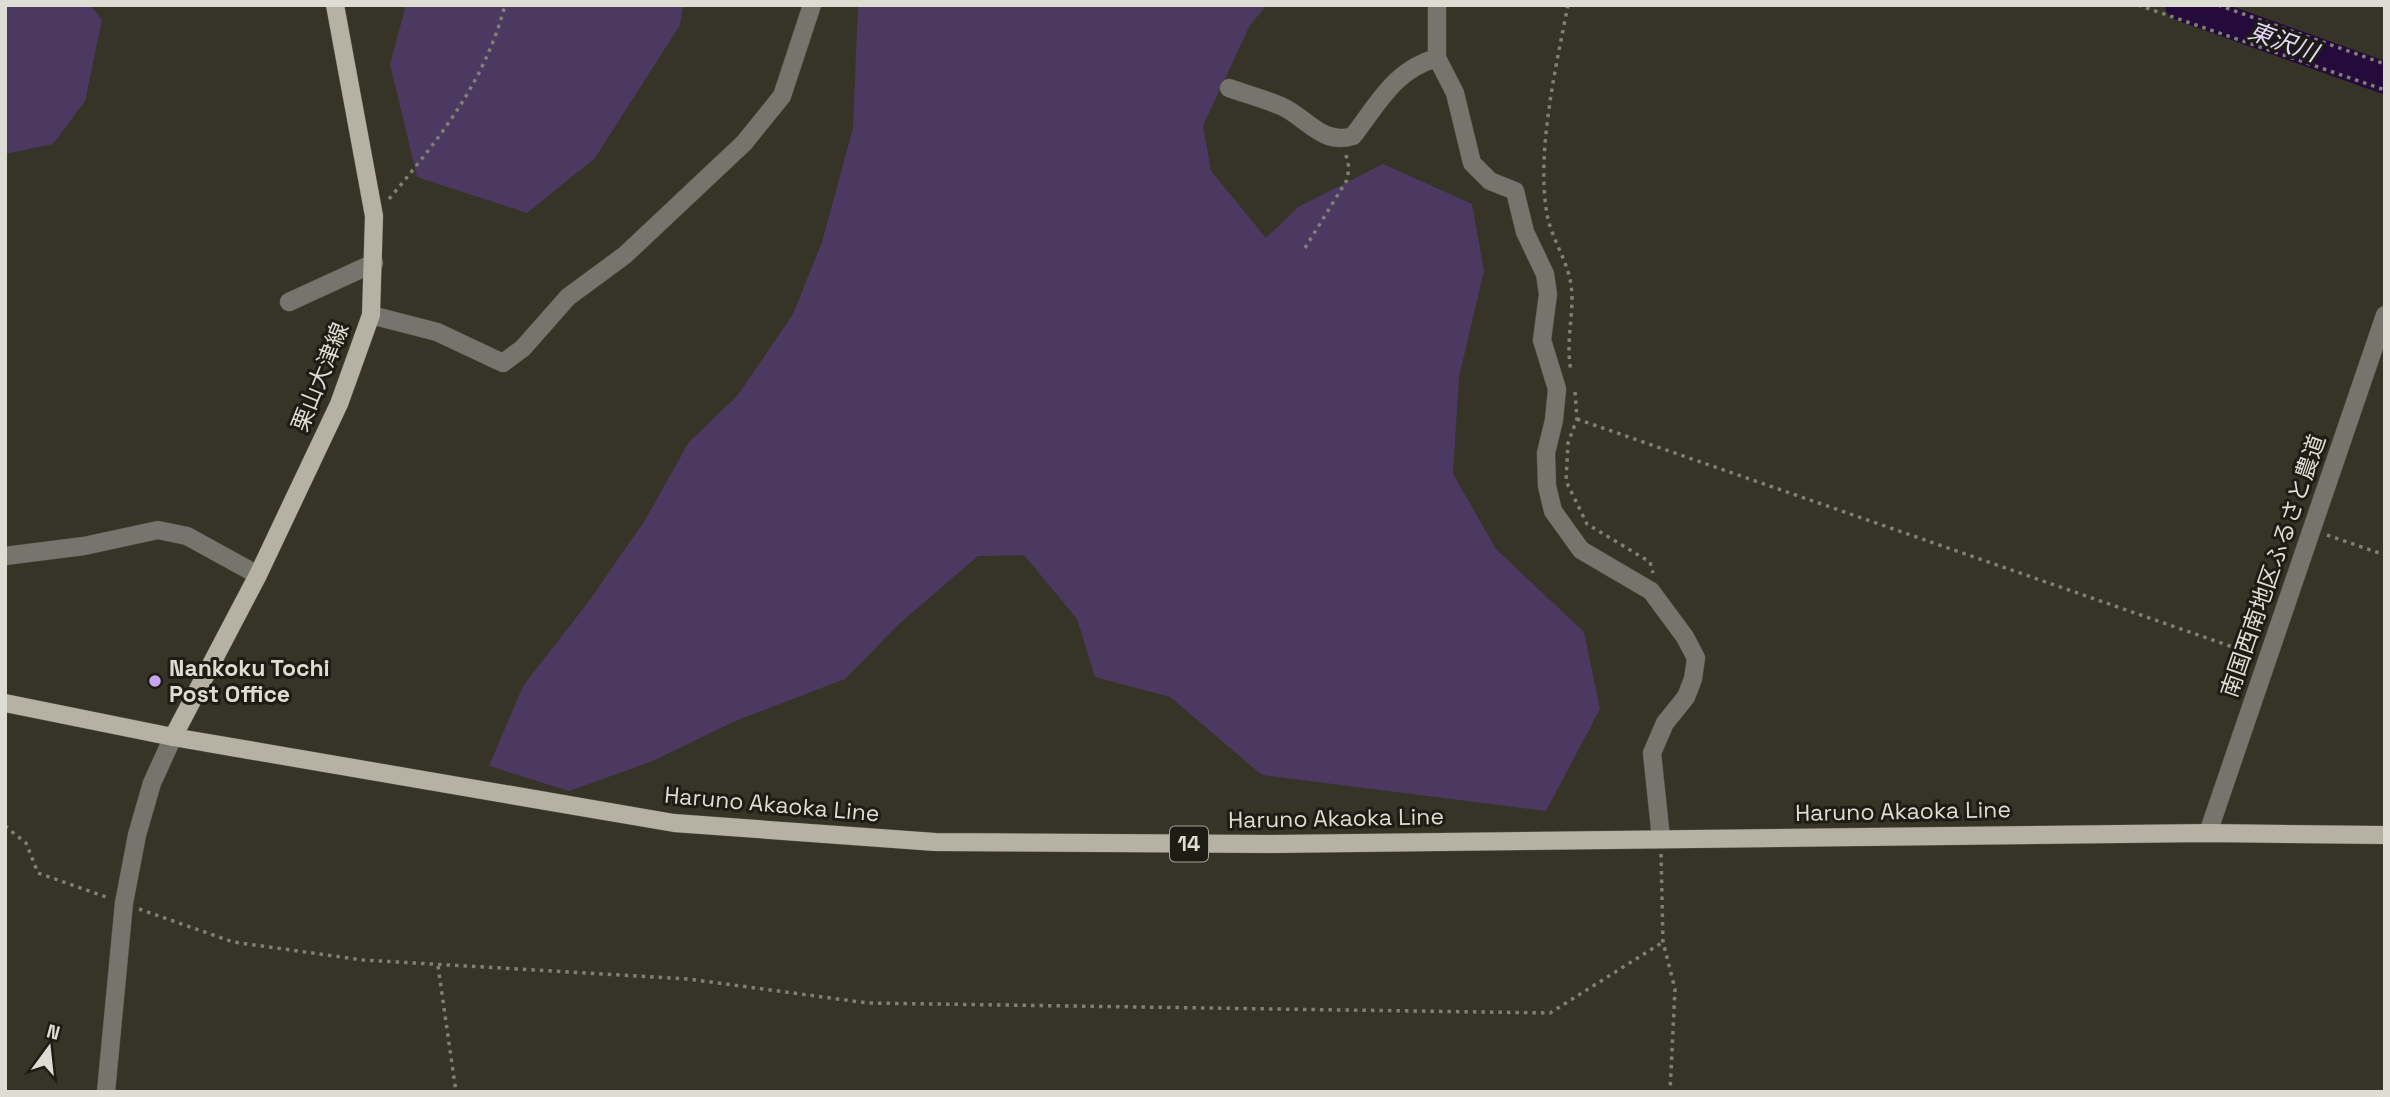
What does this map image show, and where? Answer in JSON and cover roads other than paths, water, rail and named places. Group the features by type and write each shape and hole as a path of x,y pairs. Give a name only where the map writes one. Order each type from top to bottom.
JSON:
{"main road":[{"name":"栗山大津線","path":"173,737 258,575 339,404 371,315 374,216 335,5"},
{"name":"Haruno Akaoka Line","path":"5,703 173,737 674,823 935,842 1272,844 2208,833 2385,835"}],"street":[{"path":"371,315 437,332 503,363 523,348 568,297 625,255 744,143 782,96 812,5"},
{"path":"1437,5 1437,58 1455,93 1472,163 1490,181 1515,191 1525,232 1545,274 1548,293 1542,340 1557,389 1555,420 1546,453 1546,486 1553,511 1581,550 1651,591 1685,637 1696,659 1686,697 1665,723 1652,753 1661,838"},
{"path":"1229,88 1283,107 1314,130 1342,140 1353,136 1402,73 1418,63 1437,58"},
{"path":"289,302 374,263"},
{"name":"南国西南地区ふるさと農道","path":"2208,833 2385,315"},
{"path":"5,556 84,546 158,530 187,536 258,575"},
{"path":"106,1092 124,904 144,809 173,737"}],"waterway":[{"name":"東沢川","path":"2181,5 2385,78"}],"place":[{"name":"Nankoku Tochi Post Office","path":"155,681"}]}
